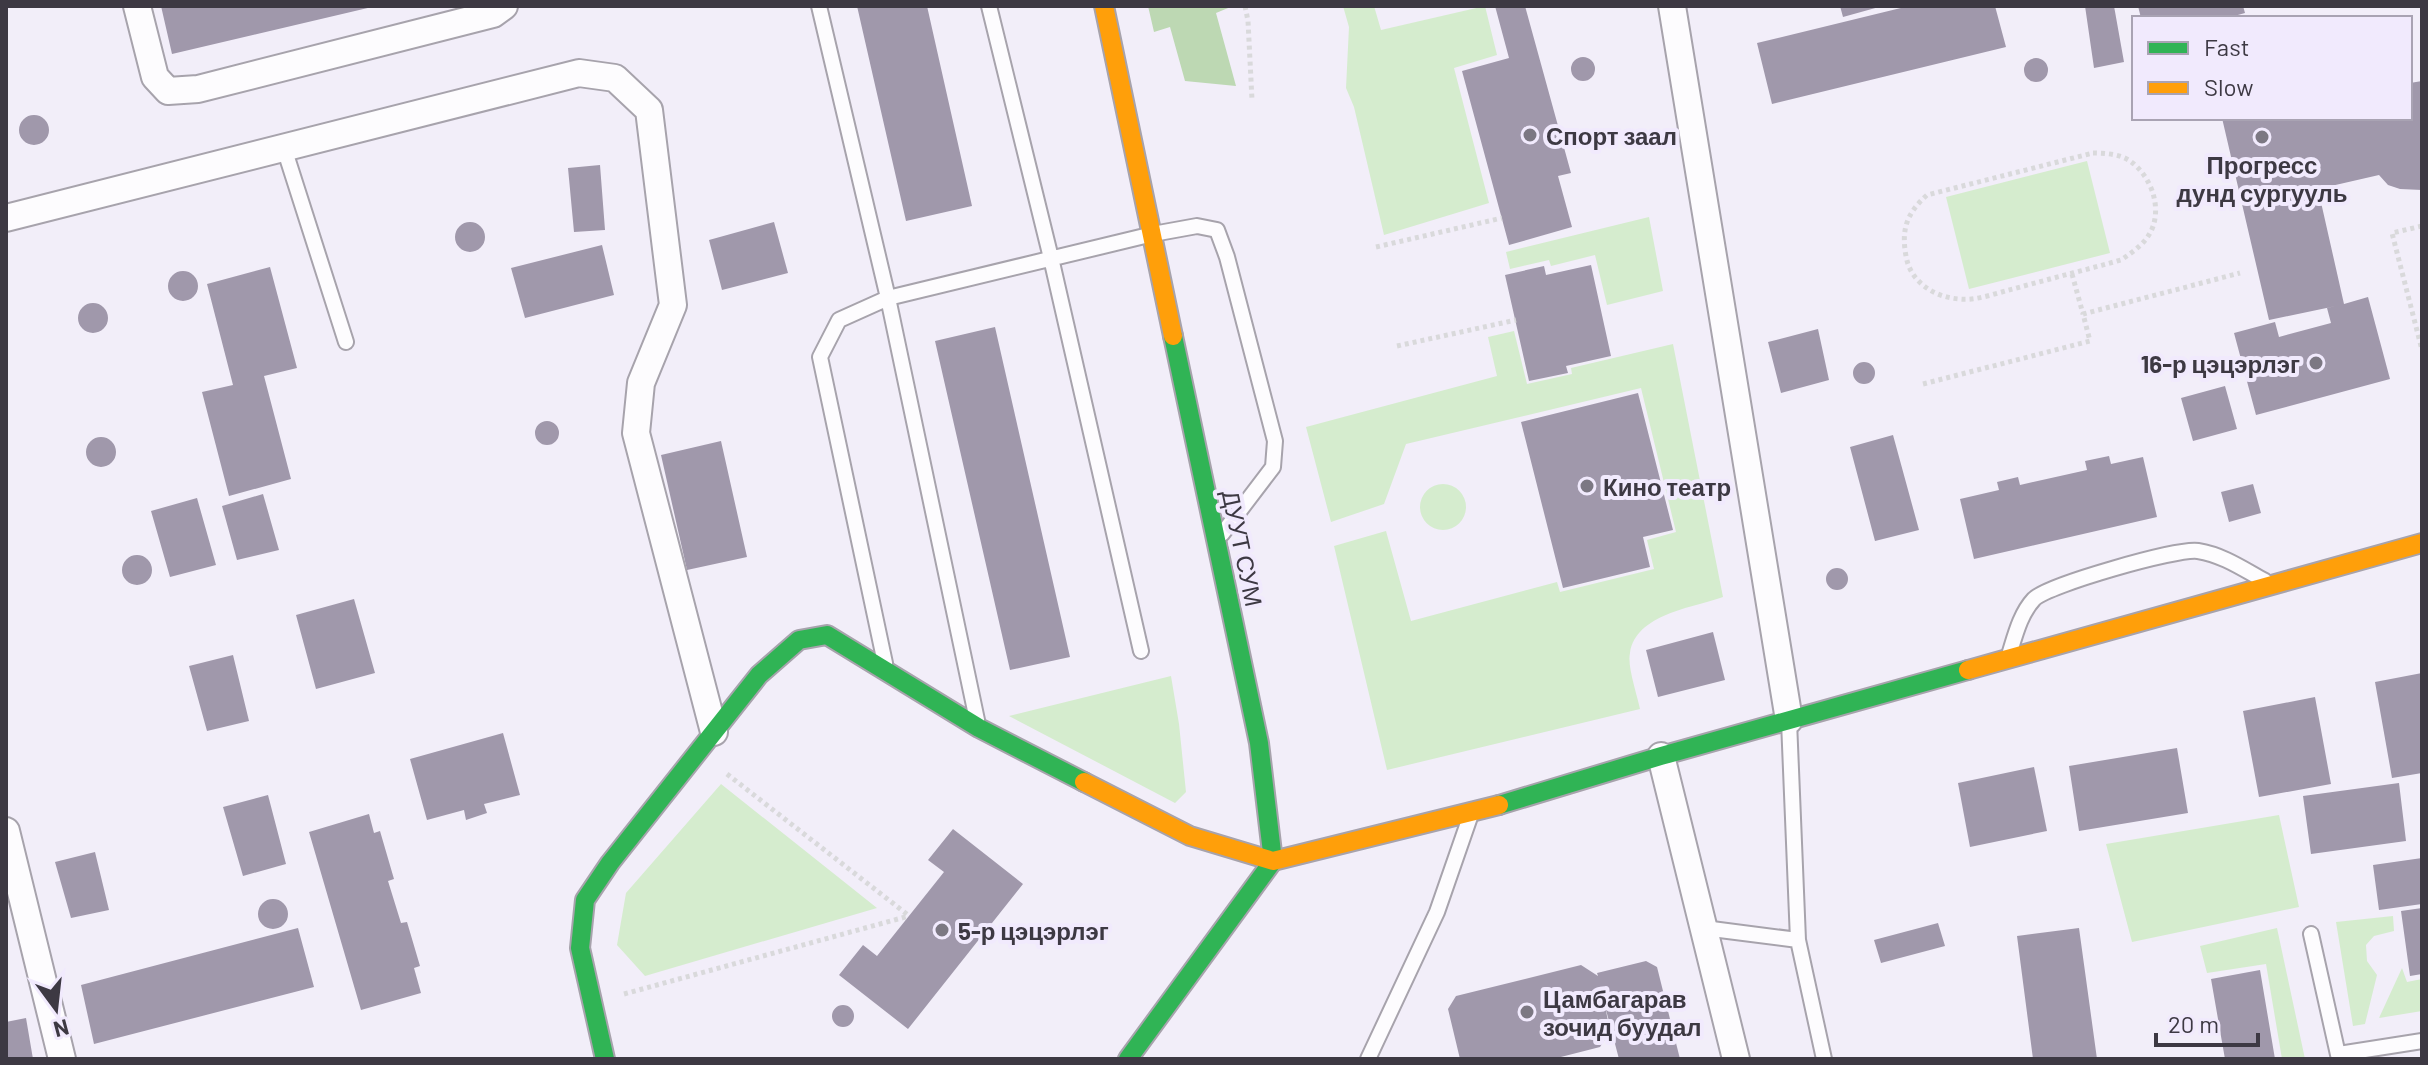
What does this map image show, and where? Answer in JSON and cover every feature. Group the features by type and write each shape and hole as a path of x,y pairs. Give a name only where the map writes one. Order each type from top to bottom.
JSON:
{"street":[{"path":"137,6 155,77 168,91 198,89 464,22 493,14 504,6"},
{"name":"ДУУТ СУМ","path":"1104,6 1259,743 1273,861"},
{"path":"1672,6 1789,720"},
{"path":"6,218 579,73 615,78 649,110 673,305 641,383 636,433 706,741"},
{"path":"605,1059 580,948 585,900 610,863 759,675 799,640 827,635 979,728 1190,836 1273,861 1472,813 1661,756 2422,543"},
{"path":"1661,756 1736,1059"},
{"path":"6,831 62,1059"},
{"path":"1128,1059 1273,861"}],"lane":[{"path":"819,6 888,298 979,728"},
{"path":"989,6 1051,258 1141,651"},
{"path":"284,148 346,342"},
{"path":"887,670 820,357 839,320 888,298 1153,234 1197,226 1217,230 1227,257 1275,441 1273,467 1217,541"},
{"path":"2008,659 2020,621 2036,597 2129,562 2194,550 2221,557 2272,585"},
{"path":"1789,720 1798,940 1824,1059"},
{"path":"1368,1059 1437,912 1472,813"},
{"path":"1704,928 1798,940"},
{"path":"2311,934 2339,1056 2422,1041"}],"path":[{"path":"1245,6 1252,100"},
{"path":"2093,153 2106,153 2128,160 2146,176 2156,200 2153,227 2140,248 2121,260 2072,274 1971,299 1939,296 1921,285 1908,267 1903,237 1909,216 1927,195 2093,153"},
{"path":"1376,247 1502,218"},
{"path":"2422,226 2392,233 2422,350"},
{"path":"2083,314 2240,273"},
{"path":"1923,384 2090,341 2072,274"},
{"path":"1397,346 1516,320"},
{"path":"592,1002 909,916 706,741"}],"green space":[{"path":"1148,6 1233,6 1216,13 1236,86 1185,81 1170,27 1154,32"},
{"path":"1343,6 1374,6 1381,30 1485,6 1497,55 1454,68 1489,203 1384,235 1354,107 1346,88 1349,27"},
{"path":"2087,161 2110,253 1969,289 1946,197"},
{"path":"1649,217 1663,291 1607,305 1595,255 1551,266 1549,260 1510,269 1506,252"},
{"path":"1514,331 1527,384 1572,374 1571,368 1673,344 1723,597 1667,614 1643,629 1634,640 1630,665 1640,709 1387,770 1334,546 1386,531 1411,621 1557,582 1560,592 1654,569 1647,540 1676,532 1641,388 1406,444 1384,504 1331,522 1306,427 1497,376 1488,337"},
{"path":"1443,484 1459,491 1466,507 1459,523 1443,530 1427,523 1420,507 1427,491"},
{"path":"1171,676 1186,792 1175,803 1009,716"},
{"path":"721,784 877,908 645,976 617,945 626,893"},
{"path":"2279,815 2299,907 2132,942 2106,844"},
{"path":"2393,916 2394,931 2374,936 2366,945 2367,961 2377,975 2365,1024 2353,1026 2336,922"},
{"path":"2277,928 2305,1059 2282,1059 2266,964 2207,973 2200,946"},
{"path":"2402,968 2407,982 2422,979 2422,1011 2379,1018"}],"building":[{"path":"161,6 372,6 372,7 172,54"},
{"path":"857,6 927,6 972,206 906,221"},
{"path":"1495,6 1525,6 1571,173 1558,176 1572,227 1509,245 1462,71 1509,58"},
{"path":"1840,6 1879,6 1879,7 1843,17"},
{"path":"1909,6 1995,6 2006,47 1772,104 1757,43"},
{"path":"2085,6 2114,6 2124,62 2094,68"},
{"path":"2138,6 2243,6 2245,13 2234,16 2140,16"},
{"path":"1583,57 1591,61 1595,69 1591,77 1583,81 1575,77 1571,69 1575,61"},
{"path":"2036,58 2044,62 2048,70 2044,78 2036,82 2028,78 2024,70 2028,62"},
{"path":"2422,81 2422,190 2388,185 2379,175 2318,189 2344,304 2368,297 2390,379 2256,415 2234,333 2275,322 2279,337 2331,323 2327,308 2336,306 2269,320 2222,120 2412,120 2412,83"},
{"path":"34,115 40,116 48,124 48,136 40,144 34,145 28,144 20,136 19,130 20,124 28,116"},
{"path":"600,165 605,230 574,232 568,168"},
{"path":"470,222 476,223 484,231 484,243 476,251 470,252 464,251 456,243 455,237 456,231 464,223"},
{"path":"774,222 788,273 722,290 709,240"},
{"path":"602,245 614,295 525,318 511,268"},
{"path":"1591,265 1611,356 1566,366 1568,373 1529,381 1505,275 1544,266 1546,275"},
{"path":"270,267 297,368 264,376 291,479 229,496 202,392 233,385 207,284"},
{"path":"183,271 189,272 197,280 197,292 189,300 183,301 177,300 169,292 168,286 169,280 177,272"},
{"path":"93,303 99,304 107,312 107,324 99,332 93,333 87,332 79,324 78,318 79,312 87,304"},
{"path":"995,327 1070,657 1010,670 935,341"},
{"path":"1818,329 1829,380 1781,393 1768,342"},
{"path":"1864,362 1875,373 1864,384 1853,373"},
{"path":"2225,386 2237,429 2193,441 2181,398"},
{"path":"1638,393 1673,530 1643,537 1650,567 1563,588 1521,422"},
{"path":"547,421 555,425 559,433 555,441 547,445 539,441 535,433 539,425"},
{"path":"1893,435 1919,530 1875,541 1850,447"},
{"path":"101,437 107,438 115,446 115,458 107,466 101,467 95,466 87,458 86,452 87,446 95,438"},
{"path":"721,441 747,557 687,570 661,455"},
{"path":"2109,456 2111,464 2143,457 2157,517 1974,559 1960,499 1999,490 1997,482 2018,477 2020,485 2087,470 2085,461"},
{"path":"2253,484 2261,513 2229,522 2221,492"},
{"path":"263,494 279,550 237,560 222,506"},
{"path":"197,498 216,565 170,577 151,511"},
{"path":"137,555 143,556 151,564 151,576 143,584 137,585 131,584 123,576 122,570 123,564 131,556"},
{"path":"1837,568 1845,571 1848,579 1845,587 1837,590 1829,587 1826,579 1829,571"},
{"path":"354,599 375,673 316,689 296,615"},
{"path":"1713,632 1725,680 1658,697 1646,650"},
{"path":"233,655 249,721 207,731 189,666"},
{"path":"2422,673 2422,773 2392,778 2375,682"},
{"path":"2315,697 2331,784 2259,797 2243,711"},
{"path":"503,733 520,795 484,804 487,813 466,820 464,810 427,820 410,759"},
{"path":"2177,748 2188,813 2079,831 2069,766"},
{"path":"2034,767 2047,831 1970,847 1958,783"},
{"path":"2399,783 2406,841 2311,854 2303,796"},
{"path":"268,795 286,864 243,876 223,807"},
{"path":"369,814 374,833 380,831 394,879 388,881 401,923 407,922 420,966 414,968 421,993 361,1010 309,832"},
{"name":"5-р цэцэрлэг","path":"953,829 1023,884 908,1029 839,975 863,945 877,956 944,872 928,860"},
{"path":"95,852 109,910 71,918 55,862"},
{"path":"2422,858 2422,904 2379,910 2373,865"},
{"path":"273,899 279,900 287,908 287,920 279,928 273,929 267,928 259,920 258,914 259,908 267,900"},
{"path":"2422,908 2422,974 2410,976 2401,911"},
{"path":"1938,923 1945,946 1881,963 1874,940"},
{"path":"298,928 314,987 94,1044 81,985"},
{"path":"2079,928 2097,1059 2033,1059 2017,936"},
{"name":"Цамбагарав зочид буудал","path":"1646,961 1657,967 1680,1059 1619,1059 1605,1006 1610,1031 1600,1047 1553,1059 1460,1059 1448,1009 1456,996 1581,965 1598,976 1597,973"},
{"path":"2260,970 2275,1059 2225,1059 2211,979"},
{"path":"843,1005 854,1016 843,1027 832,1016"},
{"path":"26,1018 33,1059 6,1059 6,1022"}],"traffic: fast":[{"path":"1128,1059 1273,861 1259,743 1173,336"},
{"path":"605,1059 580,948 585,900 610,863 759,675 799,640 827,635 979,728 1084,782"},
{"path":"1499,805 1968,670"}],"traffic: slow":[{"path":"1104,6 1173,336"},
{"path":"1968,670 2422,543"},
{"path":"1084,782 1190,836 1273,861 1499,805"}],"place":[{"name":"Спорт заал","path":"1530,135"},
{"name":"Прогресс дунд сургууль","path":"2262,137"},
{"name":"16-р цэцэрлэг","path":"2316,363"},
{"name":"Кино театр","path":"1587,486"},
{"name":"5-р цэцэрлэг","path":"942,930"},
{"name":"Цамбагарав зочид буудал","path":"1527,1012"}]}
